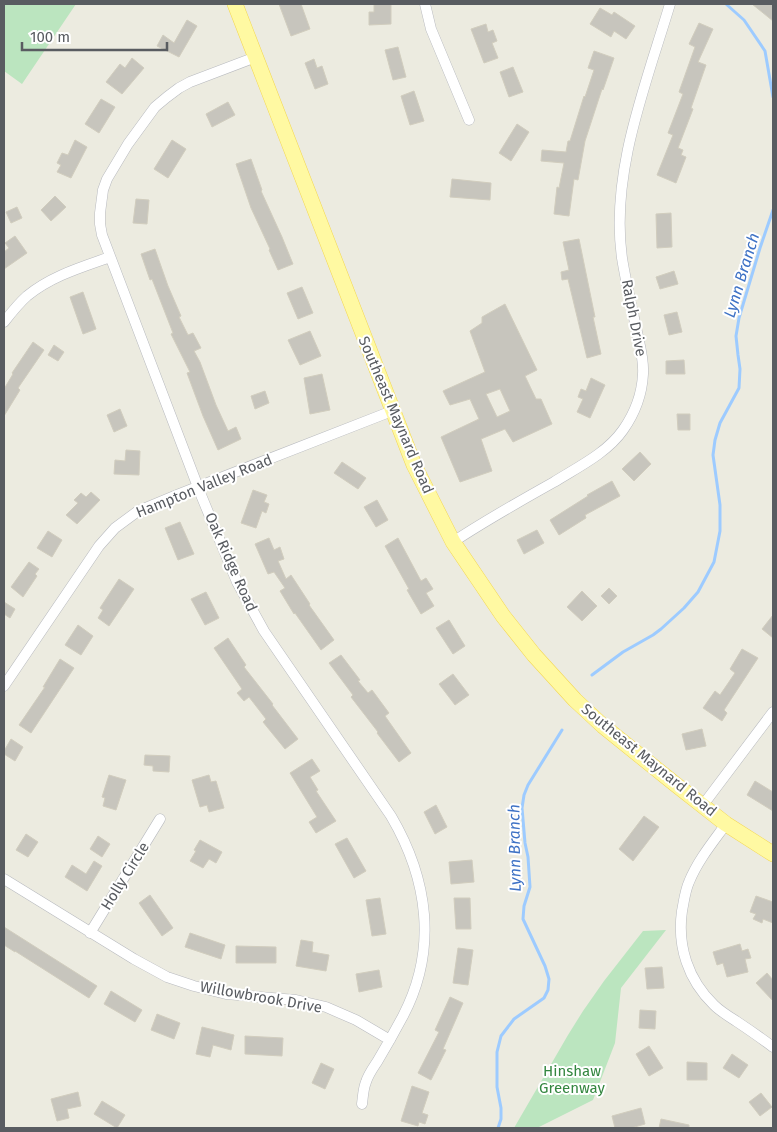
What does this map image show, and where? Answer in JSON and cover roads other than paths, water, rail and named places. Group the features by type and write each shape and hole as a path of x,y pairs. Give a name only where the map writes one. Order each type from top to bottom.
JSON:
{"main road":[{"name":"Southeast Maynard Road","path":"236,4 392,411 414,465 453,542 503,616 534,655 576,700 603,726 726,824 773,854"}],"street":[{"path":"425,4 431,29 469,120"},
{"name":"Ralph Drive","path":"453,542 600,453 623,430 633,413 640,393 643,371 641,350 622,258 620,220 622,185 631,133 670,4"},
{"name":"Oak Ridge Road","path":"256,57 190,82 167,97 155,108 143,123 107,179 101,202 100,224 102,235 236,582 264,632 391,816 413,861 424,904 425,940 421,971 403,1017 366,1081 362,1104"},
{"path":"4,322 27,296 39,287 59,276 110,256"},
{"name":"Hampton Valley Road","path":"4,686 104,538 138,511 392,411"},
{"path":"702,805 773,712"},
{"name":"Holly Circle","path":"90,932 160,819"},
{"path":"726,824 703,856 688,884 680,925 681,942 692,976 715,1006 773,1047"},
{"name":"Willowbrook Drive","path":"4,879 167,977 226,994 296,1000 319,1006 344,1014 390,1040"}],"waterway":[{"name":"Lynn Branch","path":"726,4 744,20 765,51 773,97"},
{"name":"Lynn Branch","path":"592,675 623,652 653,635 684,608 698,592 714,562 720,531 720,505 713,455 715,440 720,423 739,388 740,369 736,336 739,318 773,210"},
{"name":"Lynn Branch","path":"498,1128 501,1119 501,1108 497,1087 497,1052 501,1036 514,1019 544,998 548,990 549,979 545,966 523,919 524,906 530,887 522,808 528,785 562,730"}],"park label":[{"name":"Hinshaw Greenway","path":"572,1080"}]}
